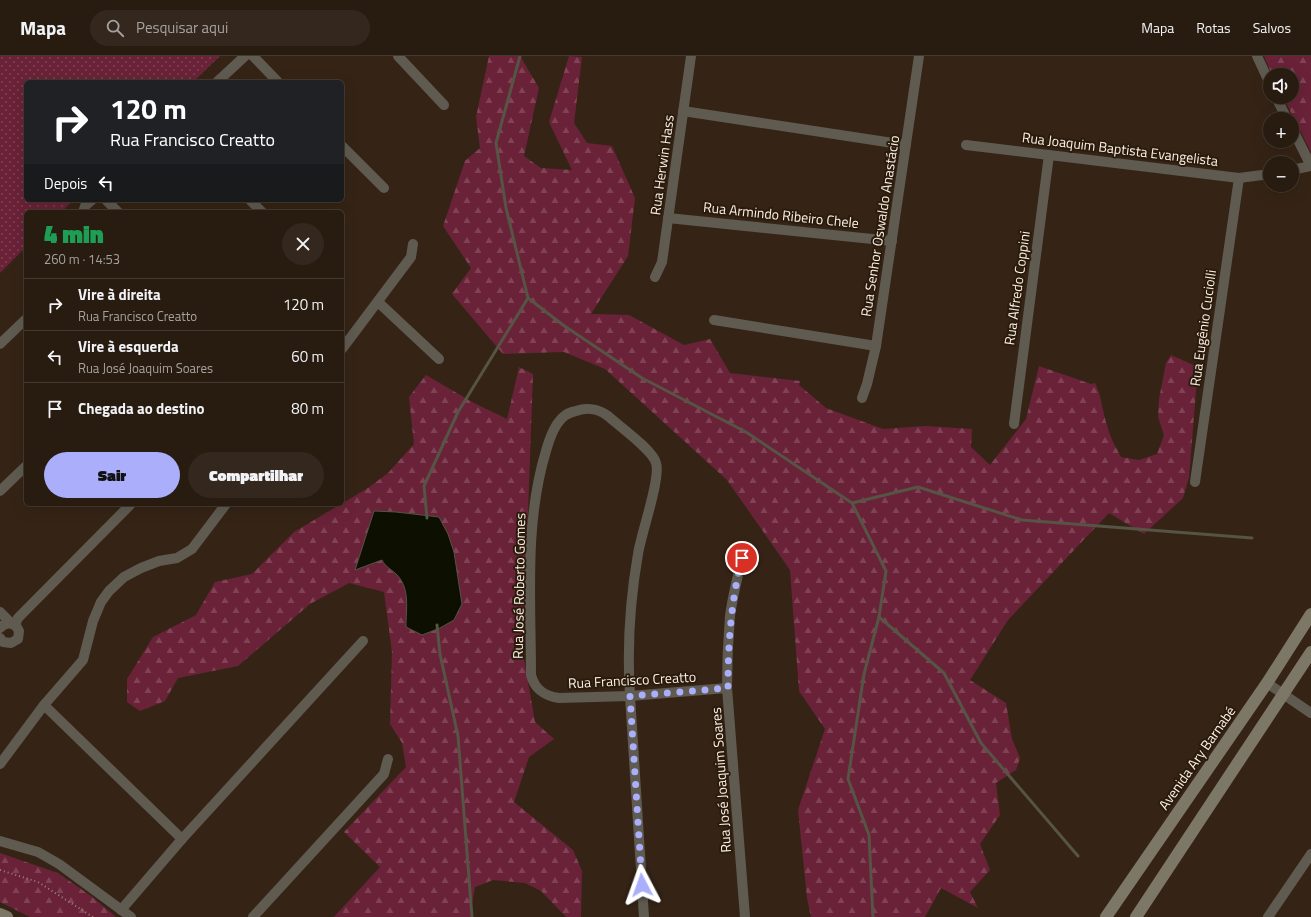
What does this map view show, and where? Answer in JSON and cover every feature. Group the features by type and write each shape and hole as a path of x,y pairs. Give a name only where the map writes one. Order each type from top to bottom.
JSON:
{"street":[{"path":"219,80 245,56"},
{"path":"253,56 276,80"},
{"path":"398,56 444,106"},
{"name":"Rua Herwin Hass","path":"655,277 662,262 691,56"},
{"name":"Rua Senhor Oswaldo Anastácio","path":"862,398 876,346 919,56"},
{"path":"1257,56 1263,69"},
{"path":"683,111 906,145"},
{"path":"1299,142 1311,166 1299,169"},
{"name":"Rua Joaquim Baptista Evangelista","path":"966,145 1239,178 1263,175"},
{"path":"344,148 384,188"},
{"name":"Rua Alfredo Coppini","path":"1014,424 1049,155"},
{"name":"Rua Eugênio Cuciolli","path":"1195,482 1239,178"},
{"path":"84,210 90,202"},
{"path":"252,202 260,210"},
{"name":"Rua Armindo Ribeiro Chele","path":"668,218 892,241"},
{"path":"344,346 411,257 413,244"},
{"path":"378,302 439,359"},
{"path":"714,320 876,346"},
{"path":"0,344 24,321"},
{"name":"Rua José Roberto Gomes","path":"539,690 534,684 531,676 531,541 534,511 548,443 558,422 566,415 578,410 589,409 605,414 650,452 657,464 655,482 638,553 629,643 628,673 630,696"},
{"path":"0,491 24,468"},
{"path":"0,628 3,625 13,624 129,506"},
{"path":"0,764 44,705 83,660 93,621 101,602 109,591 124,577 141,568 159,561 177,558 192,549 224,506"},
{"name":"Rua José Joaquim Soares","path":"745,546 736,581 730,616 728,652 728,688 745,917"},
{"path":"0,612 19,631 18,639 14,642 7,643 0,638"},
{"name":"Avenida Ary Barnabé","path":"1106,917 1267,683 1311,614"},
{"path":"121,910 182,839 363,641"},
{"path":"1136,917 1311,652"},
{"path":"1267,683 1284,693 1311,713"},
{"name":"Rua Francisco Creatto","path":"539,690 548,696 559,698 630,696 728,688"},
{"path":"630,696 644,917"},
{"path":"44,705 182,839"},
{"path":"253,917 384,774 388,759"},
{"path":"0,841 38,852 59,864 131,917"},
{"path":"1268,917 1311,854"},
{"path":"0,914 7,917"}],"path":[{"path":"0,870 38,882 93,917"}],"green space":[{"path":"0,56 220,56 195,80 24,80 24,202 72,202 63,210 24,210 24,249 0,273"},
{"path":"489,56 520,56 539,88 524,156 541,168 572,170 549,122 569,56 582,57 574,123 587,143 612,146 635,198 628,256 591,314 629,315 684,345 710,339 730,373 800,381 799,385 826,408 883,429 925,426 972,429 971,447 990,465 1026,419 1039,366 1091,384 1095,383 1105,420 1121,457 1139,460 1157,454 1164,435 1158,417 1159,399 1166,363 1171,355 1198,367 1189,477 1183,498 1144,534 1109,513 1008,620 970,680 1006,703 1012,739 1020,758 1016,770 996,783 1000,815 980,844 990,870 970,892 978,908 941,888 925,917 811,917 807,898 798,810 825,729 799,691 790,570 727,480 605,369 564,352 503,354 452,294 471,268 443,226 465,161 480,148 476,117"},
{"path":"1264,56 1311,56 1311,152 1299,128 1299,112 1291,112 1287,104 1299,104 1299,68 1269,68"},
{"path":"519,367 533,374 523,653 535,722 554,739 529,757 514,802 573,850 582,871 581,917 566,917 541,891 525,883 493,880 475,887 471,917 334,917 380,867 344,832 406,767 402,743 390,724 392,652 384,592 349,583 310,604 238,666 178,678 165,701 140,711 127,702 127,679 153,637 196,615 215,582 252,574 294,532 338,506 344,506 344,502 368,488 388,473 414,444 409,397 426,375 474,403 507,419"},
{"path":"0,853 58,873 91,896 116,917 30,917 0,902"}],"shaded area":[{"path":"374,511 439,517 448,534 454,552 462,604 454,620 440,628 422,635 406,627 406,594 402,581 398,576 385,565 382,560 355,570"}],"waterway":[{"path":"427,518 424,486 458,412 528,298 506,208 496,143 520,56"},
{"path":"528,298 563,325 642,378 746,432 852,503 886,571 879,617 864,674 848,779 869,835 873,917"},
{"path":"852,503 918,487 1022,520 1252,538"},
{"path":"879,617 944,673 981,743 1078,856"},
{"path":"437,625 440,654 458,736 472,917"}],"route":[{"path":"642,885 630,696 728,688 730,616 736,581 742,558"}]}
